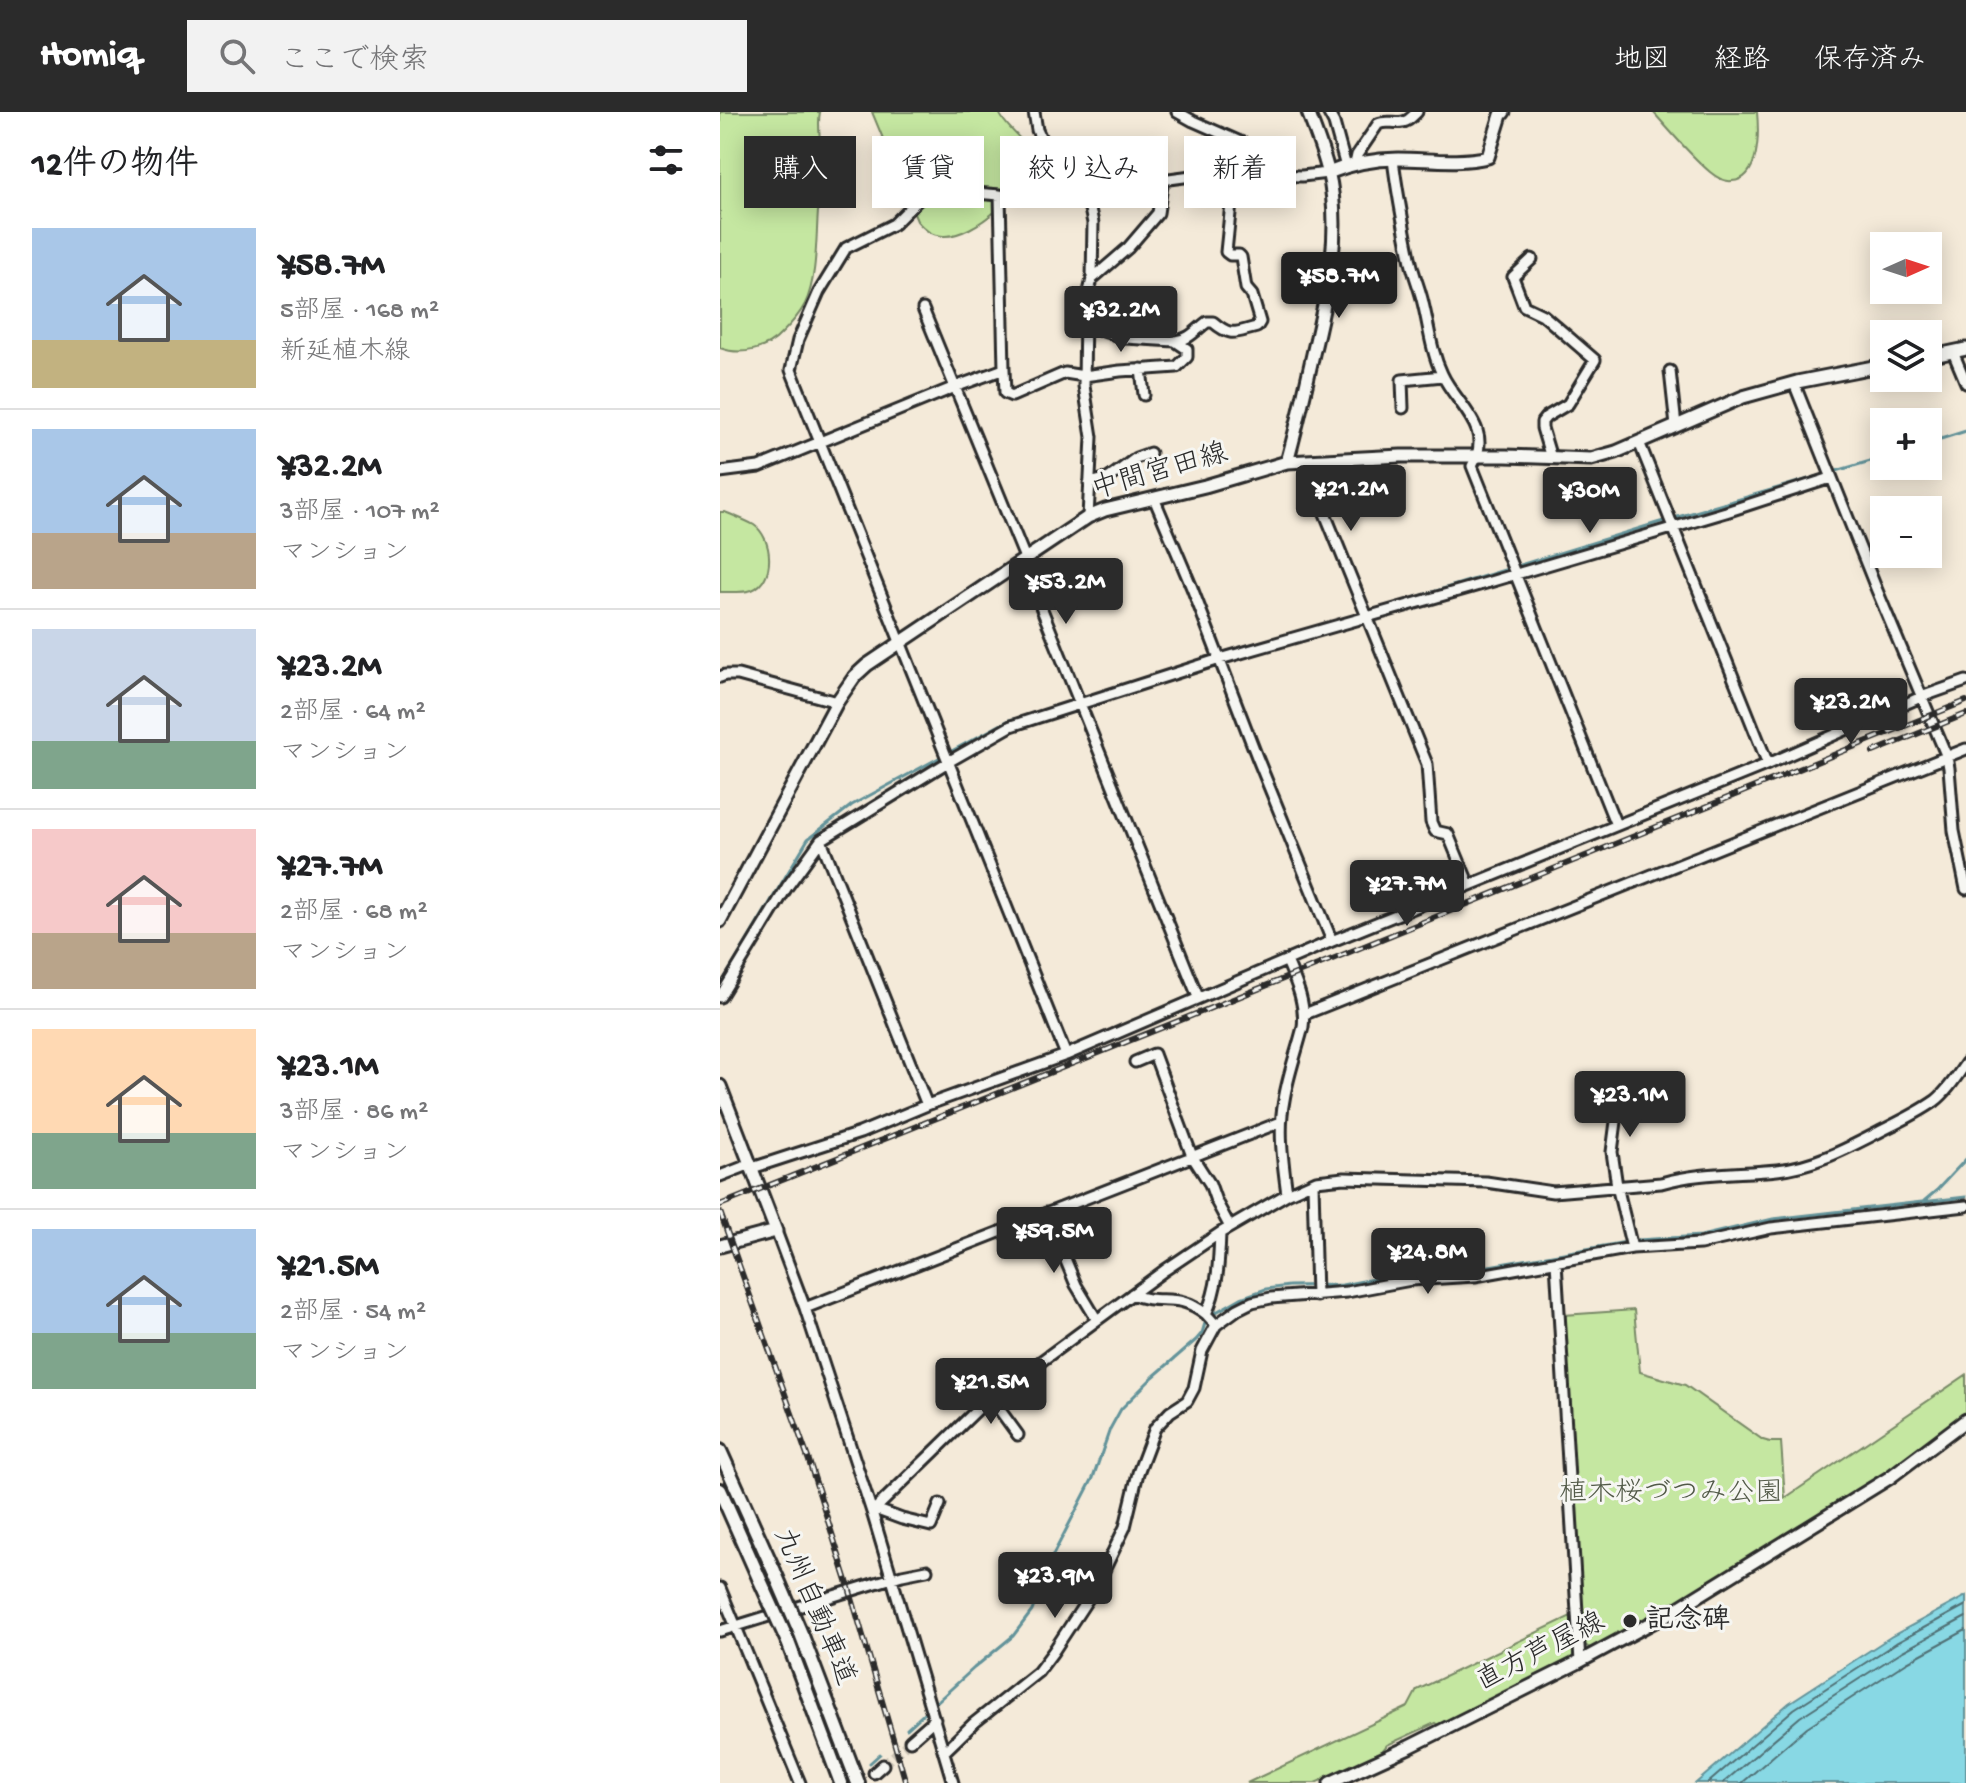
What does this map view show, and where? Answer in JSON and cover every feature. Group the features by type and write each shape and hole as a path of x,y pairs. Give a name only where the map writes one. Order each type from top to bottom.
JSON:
{"highway":[{"name":"九州自動車道","path":"720,1451 802,1636 858,1783"},
{"name":"九州自動車道","path":"720,1490 788,1642 841,1783"}],"main road":[{"path":"1287,462 1327,297 1334,229 1328,173 1308,112"},
{"path":"1328,173 1350,165 1393,159 1467,162 1488,157 1504,112"},
{"path":"1942,354 1966,349"},
{"name":"中間宮田線","path":"720,921 837,702 861,670 1088,517 1287,462 1401,456 1591,459 1616,452 1743,397 1870,368"},
{"path":"720,1086 776,1231 720,1246"},
{"name":"直方芦屋線","path":"1330,1783 1580,1662 1705,1593 1876,1486 1966,1420"}],"street":[{"path":"1034,112 1040,136"},
{"path":"1177,112 1227,136"},
{"path":"1328,112 1350,165"},
{"path":"1370,112 1378,124"},
{"path":"1350,165 1378,124 1383,121 1407,121 1417,112"},
{"path":"1393,159 1412,264 1434,357 1475,423 1479,436 1478,456 1472,466 1616,825"},
{"path":"1296,176 1328,173"},
{"path":"1000,195 938,190 925,193 894,224 846,248 819,292 798,340 791,370 1066,1055"},
{"path":"1000,208 1005,393 1012,396 1065,373 1084,376 1177,367 1187,357 1187,349 1175,341"},
{"path":"1088,517 1092,437 1084,376 1085,309 1092,279 1093,223 1089,208"},
{"path":"1092,279 1128,248 1158,213 1159,208"},
{"path":"1085,325 1125,338 1175,341 1183,341 1207,322 1213,322 1230,333 1257,327 1260,322 1252,295 1246,288 1241,257 1226,252 1231,208"},
{"path":"1532,259 1513,277 1524,306 1543,315 1595,360 1568,404 1542,422 1551,458"},
{"path":"923,309 1198,997"},
{"path":"1125,338 1126,316"},
{"path":"1953,352 1966,383"},
{"path":"720,472 759,467 1004,369"},
{"path":"1141,369 1144,395"},
{"path":"1670,371 1676,426"},
{"path":"1403,408 1402,380 1443,376"},
{"path":"1794,383 1947,757 1954,831 1966,889"},
{"path":"1639,442 1768,764"},
{"path":"1089,483 1109,478 1136,458 1150,453"},
{"path":"1304,462 1427,764 1431,822 1435,831 1448,834 1469,885"},
{"path":"720,997 787,887 821,840 1011,726 1220,659 1726,512 1831,478"},
{"path":"1154,498 1332,941"},
{"path":"720,677 738,675 837,702"},
{"path":"720,1176 860,1133 927,1105 1066,1055 1332,941 1966,681"},
{"path":"1305,1014 1966,749"},
{"path":"821,840 927,1105"},
{"path":"1287,961 1305,1014 1281,1122 1287,1194"},
{"path":"1135,1062 1154,1054 1192,1156 1210,1184 1230,1227"},
{"path":"874,1510 991,1398 1220,1233 1287,1194 1313,1183 1344,1178 1486,1182 1553,1192 1780,1170 1810,1164 1913,1115 1938,1099 1966,1063"},
{"path":"1614,1097 1617,1114 1612,1152 1632,1248"},
{"path":"805,1308 1281,1122"},
{"path":"1313,1183 1316,1296"},
{"path":"945,1751 974,1723 1038,1672 1053,1652 1097,1585 1125,1527 1138,1473 1155,1428 1170,1412 1187,1401 1194,1388 1202,1351 1216,1325 1238,1309 1271,1298 1316,1296 1411,1280 1475,1276 1632,1248 1700,1244 1771,1228 1966,1206"},
{"path":"1046,1213 1076,1285 1097,1320"},
{"path":"776,1231 874,1510 953,1783"},
{"path":"1206,1314 1218,1276 1220,1233"},
{"path":"1556,1262 1580,1662"},
{"path":"1132,1294 1139,1298 1181,1300 1194,1304 1216,1325"},
{"path":"991,1398 1018,1435"},
{"path":"874,1510 931,1526 940,1504"},
{"path":"720,1631 927,1570"},
{"path":"720,1588 800,1783"},
{"path":"910,1741 934,1717"},
{"path":"874,1773 883,1765"}],"green space":[{"path":"720,112 820,112 820,136 744,136 744,208 819,208 812,283 805,304 789,326 769,344 745,351 720,348"},
{"path":"872,112 999,112 1018,136 1000,136 1000,207 969,229 955,234 943,236 926,229 917,221 912,208 984,208 984,136 882,136"},
{"path":"1653,112 1757,112 1756,154 1748,173 1732,181 1715,176"},
{"path":"720,512 754,525 765,539 768,568 760,585 752,590 720,592"},
{"name":"植木桜づつみ公園","path":"1634,1310 1640,1372 1685,1385 1763,1440 1781,1442 1785,1498 1966,1375 1966,1415 1891,1470 1705,1587 1590,1648 1582,1638 1564,1315"},
{"path":"1573,1615 1574,1655 1565,1664 1439,1726 1435,1723 1387,1745 1378,1756 1315,1783 1247,1783 1408,1707 1417,1690"}],"water":[{"path":"1966,1596 1966,1783 1696,1783 1789,1703 1892,1636"}],"waterway":[{"path":"1942,439 1966,431"},
{"path":"1833,472 1870,461"},
{"path":"1371,611 1826,474"},
{"path":"720,986 808,839 852,805 1009,720 1099,693"},
{"path":"1924,1201 1966,1159"},
{"path":"1211,1315 1241,1298 1266,1289 1342,1285 1410,1272 1466,1270 1638,1240 1701,1236 1773,1219 1966,1197"},
{"path":"907,1729 1013,1636 1032,1611 1053,1555 1093,1478 1110,1429 1121,1409 1196,1340 1206,1320"},
{"path":"870,1763 880,1754"}],"tunnel":[{"path":"883,1765 910,1741"}],"railway":[{"path":"720,1205 1966,701"},
{"path":"1873,752 1966,714"},
{"path":"720,1212 809,1461 906,1783"}],"place":[{"name":"記念碑","path":"1630,1621"}]}
